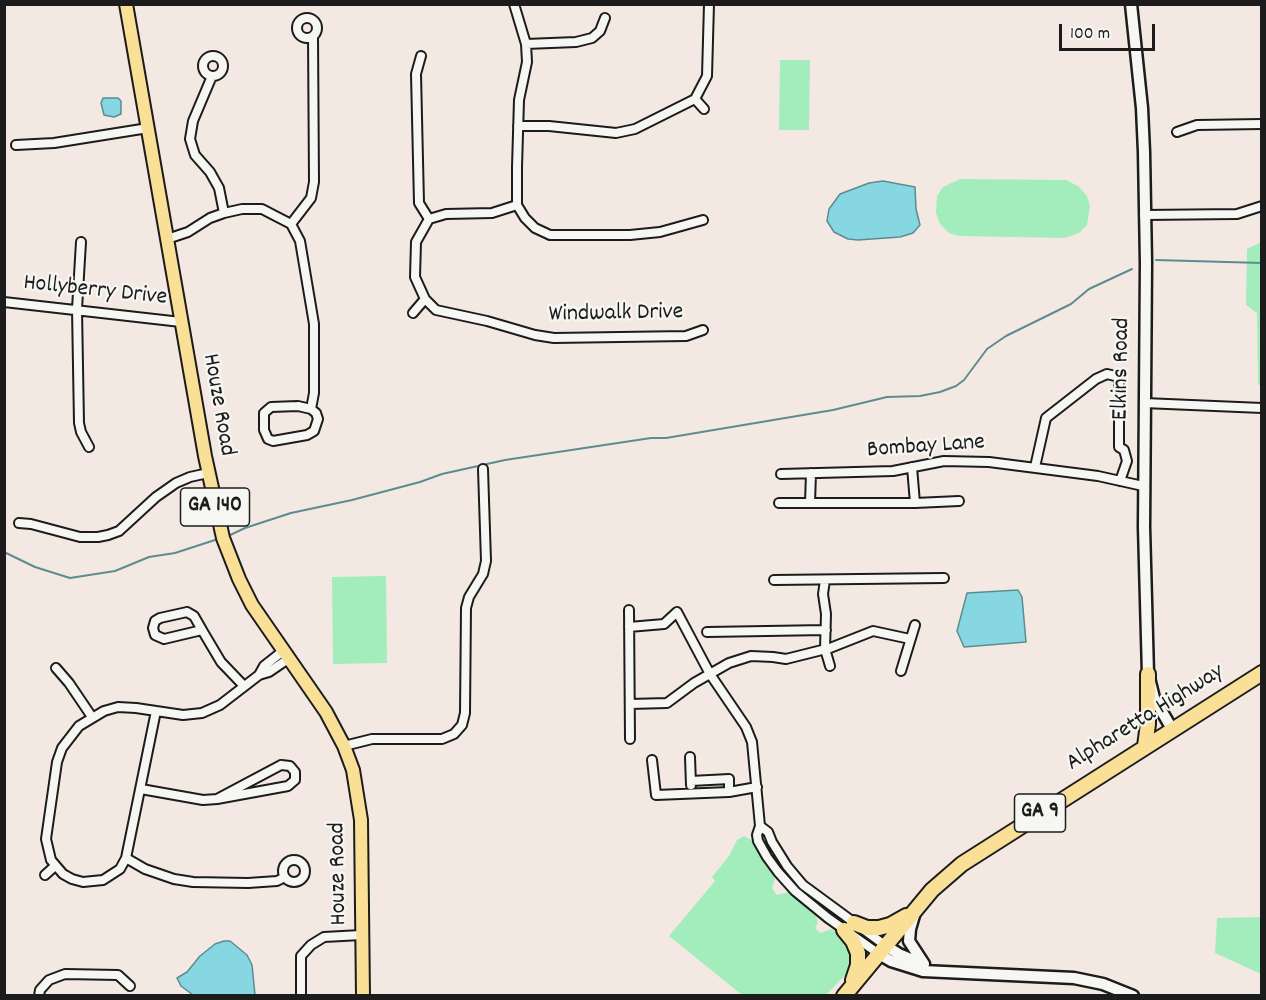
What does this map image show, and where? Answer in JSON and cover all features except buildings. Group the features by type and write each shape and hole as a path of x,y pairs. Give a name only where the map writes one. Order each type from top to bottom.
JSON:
{"highway":[{"name":"Alpharetta Highway","path":"844,996 940,882 974,855 1262,673"},
{"path":"1145,746 1148,724 1148,674"},
{"path":"844,996 855,973 858,958 849,927 884,927 915,910"}],"main road":[{"name":"Houze Road","path":"126,4 208,473 221,530 239,579 262,622 326,712 344,746 358,790 361,820 363,996"}],"street":[{"path":"514,4 526,44 527,62 519,100 518,126 517,205 525,218 535,228 550,235 650,233 703,220"},
{"path":"518,126 549,126 616,133 635,129 694,99 707,76 709,4"},
{"name":"Elkins Road","path":"1131,4 1142,108 1146,263 1143,486 1148,674 1154,698 1173,729"},
{"path":"526,44 576,42 592,38 600,31 605,18"},
{"path":"291,224 311,198 314,182 313,36"},
{"path":"421,56 416,74 419,203 429,219"},
{"path":"212,76 193,121 190,139 195,155 210,172 219,188 224,213"},
{"path":"694,99 704,109"},
{"path":"1177,132 1197,125 1262,124"},
{"path":"16,145 54,143 148,128"},
{"path":"413,313 425,299 415,277 416,242 429,219 446,214 492,213 517,205"},
{"path":"1144,215 1216,216 1238,214 1262,206"},
{"path":"167,239 188,232 210,218 242,209 262,209 291,224 300,241 314,324 314,393 311,409 318,419 314,431 307,435 273,441 268,439 264,430 264,413 271,407 298,406 311,409"},
{"path":"81,242 77,309 80,423 81,432 89,447"},
{"name":"Windwalk Drive","path":"425,299 436,310 554,338 686,336 702,330"},
{"name":"Hollyberry Drive","path":"4,302 181,322"},
{"path":"1035,467 1046,418 1096,379 1107,374 1119,377 1119,447 1124,450 1128,461 1120,481"},
{"path":"1144,403 1262,408"},
{"name":"Bombay Lane","path":"781,474 892,471 944,461 990,462 1035,467 1143,486"},
{"path":"912,467 915,502"},
{"path":"344,746 372,739 442,739 454,734 462,724 465,713 466,608 469,597 483,574 486,561 483,469"},
{"path":"19,523 80,537 108,535 119,531 156,497 176,483 208,473"},
{"path":"810,503 811,473"},
{"path":"779,503 959,501"},
{"path":"774,580 944,578"},
{"path":"825,580 823,594 826,614 825,649 830,666"},
{"path":"629,610 630,739"},
{"path":"202,630 164,639 155,635 153,628 155,621 160,618 187,612 194,616 221,662 244,686"},
{"path":"629,627 664,624 677,612 710,674 746,727 752,742 757,788 760,826 758,841 778,872 795,891 912,969 923,971 928,967 1074,978 1103,984 1133,996"},
{"path":"901,671 915,625"},
{"path":"707,632 826,630"},
{"path":"630,704 667,703 729,663 751,657 786,659 825,649 873,631 910,639"},
{"path":"156,711 126,858 120,869 112,875 92,882 72,879 55,866 48,854 46,839 57,762 69,736 92,717 118,707 156,711 183,715 202,713 220,705 259,675 269,672 286,655"},
{"path":"56,668 92,717"},
{"path":"690,757 691,794"},
{"path":"651,760 656,795 729,792 757,788"},
{"path":"141,789 203,800 222,800 288,786 295,780 295,772 290,766 281,765 217,799"},
{"path":"691,781 729,779 729,792"},
{"path":"760,826 768,832 787,866 803,885 849,927 883,950"},
{"path":"126,858 145,869 174,879 193,882 277,881 285,877"},
{"path":"45,875 55,866"},
{"path":"915,910 909,941 928,967"},
{"path":"301,996 301,956 311,945 324,937 361,935"},
{"path":"39,996 40,990 49,980 64,974 118,975 130,986"}],"green space":[{"path":"780,60 810,60 809,130 779,130"},
{"path":"960,179 1066,180 1078,186 1087,196 1090,206 1087,225 1079,233 1065,238 959,236 949,233 940,224 936,213 937,196 943,187"},
{"path":"1261,242 1262,384 1258,385 1257,313 1246,305 1247,249"},
{"path":"386,576 387,663 333,664 332,577"},
{"path":"744,836 753,841 775,879 772,888 777,895 789,892 816,916 818,923 815,928 820,933 832,929 851,945 855,965 826,995 742,995 669,936 715,881 712,877 729,856 737,840"},
{"path":"1261,917 1261,974 1215,953 1217,918"}],"water":[{"path":"103,98 118,98 121,101 121,114 114,117 104,115 101,103"},
{"path":"883,181 915,187 916,209 920,225 913,233 900,237 858,240 848,239 834,232 827,221 829,209 840,194 869,183"},
{"path":"1018,590 1022,597 1026,642 964,647 957,631 967,593"},
{"path":"230,941 247,955 252,965 255,995 193,995 181,986 177,978 187,972 200,956 215,944"}],"waterway":[{"path":"1156,260 1262,263"},
{"path":"226,537 245,528 291,513 352,500 442,474 505,460 651,438 666,438 833,410 887,397 920,396 940,392 964,380 987,349 1006,336 1071,304 1089,289 1132,269"},
{"path":"4,552 35,567 70,578 115,571 149,557 175,553 218,539"}]}
